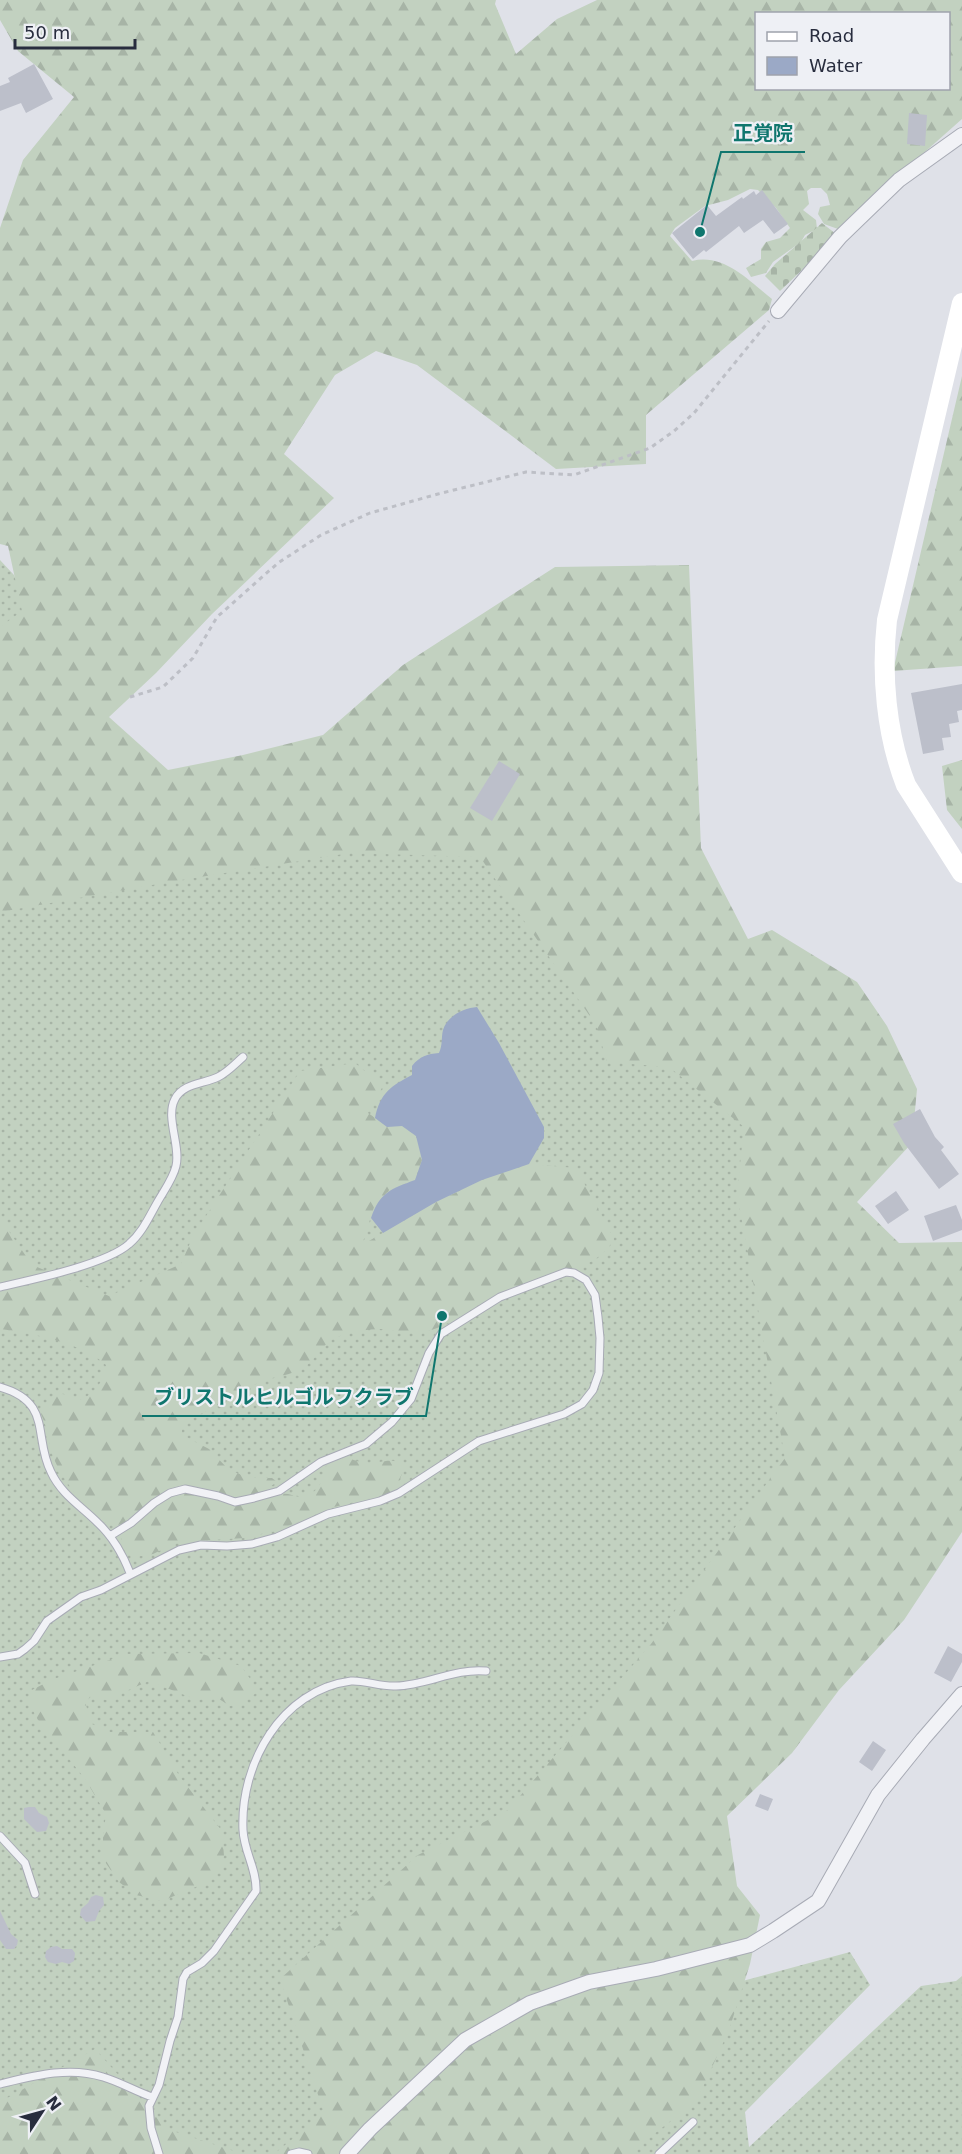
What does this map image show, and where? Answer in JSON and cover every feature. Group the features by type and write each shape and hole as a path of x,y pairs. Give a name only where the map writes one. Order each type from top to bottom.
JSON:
{"street":[{"path":"778,311 840,237 891,188 962,135"},
{"path":"962,303 955,363 887,620 884,646 888,711 900,770 906,785 962,873"},
{"path":"347,2154 370,2128 465,2040 530,2003 589,1982 656,1969 750,1945 818,1901 878,1795 922,1738 962,1694"}],"lane":[{"path":"0,1287 39,1278 113,1255 128,1246 145,1225 176,1169 178,1152 172,1111 174,1100 183,1088 217,1077 231,1069 243,1057"},
{"path":"0,1657 18,1654 34,1641 47,1622 81,1597 101,1590 178,1550 201,1545 252,1544 277,1537 328,1514 380,1501 399,1493 480,1441 564,1414 582,1404 593,1390 599,1373 600,1338 595,1295 586,1281 574,1273 566,1272 493,1300 441,1334 429,1353 411,1399 392,1422 366,1444 321,1462 279,1491 254,1498 235,1502 185,1489 170,1493 110,1536"},
{"path":"0,1387 22,1397 34,1410 40,1423 45,1460 51,1474 60,1489 98,1522 110,1536 130,1573"},
{"path":"159,2154 151,2128 149,2106 159,2085 178,2018 183,1979 187,1972 202,1963 214,1951 256,1891 257,1879 244,1840 243,1805 248,1781 268,1737 284,1715 302,1699 316,1692 353,1681 383,1687 402,1686 470,1669 486,1671"},
{"path":"0,1836 25,1863 35,1894"},
{"path":"0,2084 39,2074 71,2072 102,2076 152,2097"},
{"path":"659,2154 693,2122"},
{"path":"291,2154 299,2152 308,2154"}],"path":[{"path":"130,697 162,687 193,658 217,617 278,563 321,535 370,513 438,494 526,472 574,475 650,448 694,413 778,311"}],"green space":[{"path":"0,0 496,0 495,4 516,54 557,19 597,0 962,0 962,119 838,229 824,224 818,214 820,207 830,205 827,194 821,188 811,188 807,191 809,204 803,210 816,220 817,229 805,235 801,242 773,262 766,273 751,277 746,268 761,259 761,249 766,242 780,238 790,228 776,208 758,190 750,189 728,200 705,206 675,228 670,236 692,261 715,261 725,265 745,277 772,299 769,310 646,415 646,464 556,469 417,365 376,351 335,375 284,454 334,498 212,614 156,673 109,717 168,770 243,755 323,735 403,665 555,567 689,565 701,848 748,939 772,930 857,982 887,1026 917,1089 912,1143 857,1202 899,1243 962,1242 962,1532 904,1620 839,1690 792,1753 727,1816 737,1886 760,1915 750,1964 729,2030 697,2100 629,2154 274,2154 324,2113 280,1979 418,1855 508,1810 651,1644 785,1458 737,1193 744,1127 669,1067 607,1062 596,1025 480,857 350,853 0,912 0,627 22,611 8,546 0,544 0,228 23,160 74,97 18,51 0,20"},
{"path":"822,223 836,234 819,254 780,291 765,276 775,264"},
{"path":"962,376 962,666 893,671"},
{"path":"0,560 14,575 37,627 160,797 550,706 832,1247 935,1386 690,1872 720,1987 850,1952 870,1985 745,2112 749,2147 921,1986 956,1981 962,1976 962,2154 0,2154"},
{"path":"962,760 962,829 947,810 942,766"},
{"path":"355,1063 383,1086 368,1113 387,1126 402,1126 416,1136 422,1160 415,1180 390,1189 374,1207 362,1245 436,1202 482,1180 529,1164 576,1168 614,1239 600,1256 578,1268 498,1295 432,1330 412,1333 381,1329 353,1332 337,1337 328,1342 311,1362 302,1368 250,1386 182,1427 182,1435 209,1449 229,1470 250,1478 272,1478 277,1482 271,1486 273,1493 303,1498 319,1486 324,1468 336,1459 349,1458 364,1463 391,1461 401,1463 403,1471 398,1484 389,1494 334,1507 281,1529 245,1538 178,1542 153,1554 135,1557 122,1543 122,1537 131,1523 114,1525 95,1516 63,1477 50,1448 41,1414 54,1395 63,1394 80,1400 90,1394 101,1382 106,1365 96,1357 71,1345 41,1336 0,1329 0,1218 32,1265 109,1296 181,1264 193,1236 300,1071"},
{"path":"199,1653 241,1666 251,1680 256,1693 243,1703 230,1706 216,1697 197,1700 149,1681 106,1700 93,1695 85,1702 92,1724 110,1732 153,1732 180,1777 222,1831 224,1856 218,1871 203,1884 162,1901 136,1895 119,1882 103,1859 106,1814 85,1779 36,1717 30,1703 32,1690 51,1680 127,1654"},
{"path":"95,2049 167,2129 243,2154 0,2154 0,2102"}],"water":[{"path":"477,1007 544,1127 544,1138 529,1164 482,1180 436,1202 383,1233 371,1218 374,1209 387,1193 415,1180 422,1160 416,1136 402,1126 387,1127 375,1118 377,1109 383,1096 392,1087 412,1075 412,1066 418,1060 427,1055 439,1053 443,1030 448,1021 462,1011"}],"building":[{"path":"34,64 53,99 26,113 21,103 0,111 0,86 10,82 8,78"},
{"path":"909,113 927,115 925,146 907,144"},
{"path":"762,190 788,224 774,234 763,220 744,233 739,226 706,252 704,250 693,259 672,233 707,205 716,216 742,197 743,199 754,191 756,195"},
{"path":"962,684 962,710 957,711 959,722 949,724 951,737 942,738 944,750 923,754 911,693"},
{"path":"499,761 520,774 492,821 470,808"},
{"path":"920,1109 935,1137 944,1147 941,1150 959,1174 939,1189 904,1143 893,1124"},
{"path":"896,1191 909,1210 888,1224 875,1206"},
{"path":"956,1205 962,1220 962,1230 933,1241 924,1216"},
{"path":"948,1646 962,1654 962,1662 951,1682 934,1673"},
{"path":"873,1741 886,1750 872,1771 859,1762"},
{"path":"760,1794 773,1799 768,1811 755,1806"},
{"path":"35,1807 39,1813 47,1817 49,1823 46,1831 37,1832 24,1819 24,1808"},
{"path":"96,1895 103,1897 104,1905 95,1921 86,1922 80,1915 81,1909 91,1897"},
{"path":"0,1911 11,1934 18,1940 14,1949 6,1949 0,1940"},
{"path":"57,1946 62,1949 72,1949 75,1953 74,1961 69,1964 48,1962 45,1957 46,1951"}],"place":[{"name":"正覚院","path":"700,232"},
{"name":"ブリストルヒルゴルフクラブ","path":"442,1316"}]}
